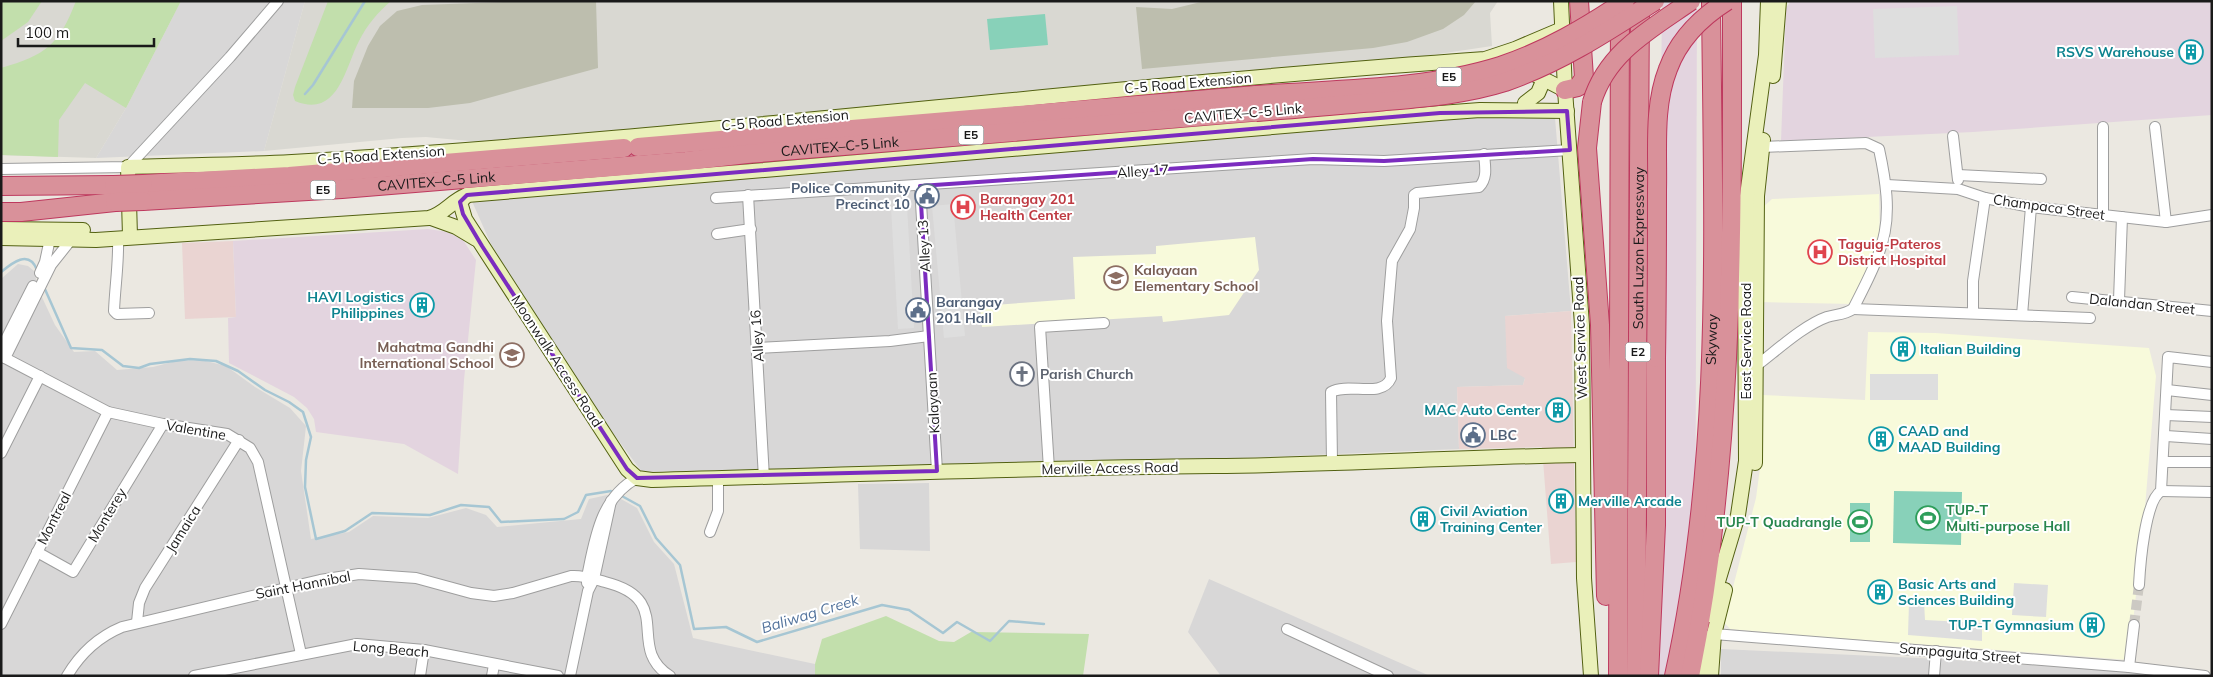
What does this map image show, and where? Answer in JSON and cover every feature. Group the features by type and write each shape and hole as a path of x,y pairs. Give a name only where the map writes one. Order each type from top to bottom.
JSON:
{"highway":[{"path":"1566,100 1584,78 1579,1"},
{"name":"South Luzon Expressway","path":"1608,1 1620,36"},
{"name":"South Luzon Expressway","path":"1618,676 1620,1"},
{"name":"CAVITEX–C-5 Link","path":"1,201 143,192 263,194 686,162 757,153 1256,103 1420,82 1484,70 1518,60 1552,44 1625,1"},
{"name":"South Luzon Expressway","path":"1636,676 1640,1"},
{"name":"CAVITEX–C-5 Link","path":"143,192 288,176 631,148 1256,103 1418,98 1492,86 1538,69 1569,54 1655,1"},
{"path":"1618,637 1610,619 1606,597 1600,325 1595,235 1587,148 1589,116 1594,95 1607,70 1629,45 1691,1"},
{"name":"Skyway","path":"1690,676 1718,497 1721,285 1712,1"},
{"path":"1649,676 1656,525 1658,142 1660,95 1668,68 1683,40 1702,19 1727,1"},
{"name":"Skyway","path":"1674,676 1694,564 1703,492 1721,285 1730,110 1732,1"},
{"name":"Skyway","path":"1730,110 1739,78 1743,1"},
{"name":"CAVITEX–C-5 Link","path":"1,186 115,193"},
{"path":"1,212 21,212 115,193"}],"main road":[{"name":"West Service Road","path":"1561,1 1582,325 1584,578 1591,676"},
{"name":"East Service Road","path":"1701,676 1708,615 1738,515 1746,461 1745,261 1766,55 1768,1"},
{"name":"East Service Road","path":"1711,676 1714,634 1747,517 1755,460 1756,366 1752,196 1762,147 1776,54 1779,1"},
{"name":"C-5 Road Extension","path":"128,167 290,162 524,145 1058,94 1485,59 1515,49 1562,29"},
{"path":"1485,59 1509,63 1544,80 1566,100"},
{"path":"1525,103 1538,93 1544,80"},
{"path":"1480,110 1525,103 1566,100"},
{"path":"1,238 75,234 96,240 124,236 431,218 446,211 458,198 467,195 1480,110 1566,100"},
{"path":"124,236 128,167"},
{"name":"Moonwalk Access Road","path":"467,195 460,202 461,211 479,241 627,469 637,478"},
{"name":"Moonwalk Access Road","path":"431,218 456,227 479,241"},
{"path":"1,229 52,234"},
{"name":"Merville Access Road","path":"637,478 652,480 764,478 938,471 1582,455"}],"street":[{"path":"128,167 210,80 278,1"},
{"path":"2103,127 2103,214"},
{"path":"2155,127 2166,222"},
{"path":"1953,136 1958,189"},
{"path":"1762,147 1866,144 1879,149 1887,185 1888,218 1883,245 1853,309"},
{"name":"Alley 17","path":"716,198 1314,159 1384,161 1570,150"},
{"path":"1332,462 1331,392 1351,388 1382,388 1388,384 1391,378 1387,321 1392,261 1410,229 1414,208 1414,195 1417,193 1479,188 1484,182 1484,154"},
{"name":"C-5 Road Extension","path":"1,169 128,167"},
{"path":"1958,175 2041,179"},
{"name":"Champaca Street","path":"1887,185 1958,189 1985,198 2031,208 2166,222 2212,215"},
{"name":"Alley 13","path":"920,186 929,336"},
{"name":"Alley 16","path":"748,195 764,478"},
{"path":"1973,313 1972,281 1985,198"},
{"path":"2022,315 2031,208"},
{"path":"2119,300 2122,217"},
{"path":"717,234 751,229"},
{"path":"2,354 45,269 52,234"},
{"path":"45,269 60,254 75,234"},
{"path":"124,236 119,270 115,279 114,311 118,314 149,313"},
{"name":"Dalandan Street","path":"2072,297 2119,300 2212,311"},
{"path":"1756,366 1815,324 1827,317 1839,316 1853,309 2090,318"},
{"path":"1049,469 1041,326 1104,323"},
{"path":"758,348 890,341 929,336"},
{"name":"Kalayaan","path":"929,336 938,471"},
{"name":"Valentine","path":"2,354 108,412 163,424 227,434 240,440 250,448 258,462 302,654"},
{"path":"2161,491 2166,436 2168,357 2212,362"},
{"path":"1,453 40,376"},
{"path":"2168,390 2212,395"},
{"name":"Montreal","path":"1,624 108,412"},
{"path":"2166,415 2212,417"},
{"name":"Monterey","path":"37,552 73,572 163,424"},
{"path":"2166,436 2212,439"},
{"name":"Jamaica","path":"137,622 138,603 145,588 240,440"},
{"path":"2163,462 2212,462"},
{"path":"570,676 591,578 599,525 620,488 637,478"},
{"path":"710,532 718,511 718,478"},
{"path":"2139,585 2146,531 2155,495 2161,491 2212,492"},
{"name":"Saint Hannibal","path":"67,676 81,655 94,643 109,632 137,622 287,588 359,574 416,578 471,593 494,596 513,594 571,576 591,578 621,586 636,595 645,607 650,654 658,673"},
{"path":"2129,668 2134,625"},
{"path":"1287,629 1388,676"},
{"name":"Sampaguita Street","path":"1714,634 1936,651 2205,676"},
{"name":"Long Beach","path":"194,676 357,644 424,650 493,671 558,676"},
{"path":"420,676 424,650"},
{"path":"1934,676 1936,651"},
{"path":"658,673 670,676"}],"highlighted area":[{"path":"1567,111 1570,150 1384,161 1313,159 920,186 937,471 637,478 627,469 482,246 463,214 460,202 467,195 1440,113"}],"shaded area":[{"path":"1,1 181,1 126,108 96,158 1,155"},
{"path":"181,1 305,1 264,151 96,158 126,108"},
{"path":"305,1 1498,1 1490,13 1492,46 1405,59 490,143 426,137 264,151"},
{"path":"596,1 598,68 470,103 428,108 352,108 354,81 368,46 380,26 397,11 422,5"},
{"path":"1205,1 1476,1 1464,15 1443,29 1407,42 1373,48 1142,69 1136,7 1172,9"},
{"path":"1662,1 1697,1 1695,676 1655,676"},
{"path":"1791,1 2212,1 2212,115 1973,132 1781,141 1786,8"},
{"path":"1957,6 1959,55 1875,58 1873,9"},
{"path":"1483,116 1555,118 1571,311 1505,316 1525,378 1523,385 1457,387 1459,449 1192,460 642,472 589,401 543,332 490,242 471,199"},
{"name":"Taguig-Pateros District Hospital","path":"1879,194 1880,248 1854,304 1759,302 1761,209 1772,199"},
{"path":"953,204 965,336 944,338 932,206"},
{"path":"907,206 914,328 898,329 891,207"},
{"path":"428,229 448,232 463,240 476,260 464,380 458,474 404,444 316,432 314,419 307,408 294,397 229,363 228,318 236,317 233,241"},
{"path":"1255,237 1259,270 1229,315 1163,322 1162,316 982,327 980,306 1075,299 1073,257 1156,254 1156,246"},
{"path":"233,241 236,317 185,319 182,243"},
{"path":"18,264 28,266 34,271 40,293 55,325 74,352 95,351 117,370 153,367 176,361 202,360 226,366 255,387 290,408 306,426 301,471 311,539 349,532 373,516 428,518 466,508 486,515 497,527 581,519 589,499 612,494 637,508 654,542 674,564 693,638 815,664 815,676 1,676 1,279"},
{"path":"1571,311 1576,562 1551,564 1542,447 1459,449 1457,387 1523,385 1525,378 1507,368 1505,316"},
{"path":"1868,332 1935,333 2149,348 2156,376 2144,519 2129,660 1730,629 1724,622 1756,498 1760,468 1762,395 1865,400"},
{"path":"1870,374 1938,374 1938,400 1870,400"},
{"path":"929,483 930,551 860,549 858,484"},
{"path":"1209,579 1430,676 1221,676 1188,632"},
{"path":"2014,583 2048,585 2046,617 2012,615"},
{"path":"1909,602 1924,602 1925,620 1982,623 1982,641 1908,635"},
{"path":"1721,649 1940,659 2154,673 2154,676 1721,676"}],"green space":[{"path":"1,1 42,1 28,22 1,41"},
{"path":"76,1 181,1 126,108 85,83 59,120 58,157 1,155 1,68 40,53 49,46 63,28"},
{"path":"328,1 391,1 377,14 359,41 338,88 321,103 310,105 295,101 293,95"},
{"path":"1045,14 1048,45 990,50 987,19"},
{"name":"TUP-T Multi-purpose Hall","path":"1894,491 1962,492 1961,545 1893,543"},
{"name":"TUP-T Quadrangle","path":"1850,503 1870,503 1870,542 1850,542"},
{"path":"886,616 939,641 954,642 971,632 1089,634 1083,676 815,676 815,664 822,639"}],"waterway":[{"path":"305,94 313,85 365,1"},
{"name":"Baliwag Creek","path":"1,272 15,262 25,259 30,260 37,270"},
{"name":"Baliwag Creek","path":"44,287 71,348 102,350 123,366 139,368 150,364 190,359 216,361 238,371 265,390 289,402 303,412 311,437 306,460 305,487 316,539 345,531 372,513 430,515 461,505 489,507 501,522 564,519 578,512 586,495 611,491 615,493"},
{"name":"Baliwag Creek","path":"620,495 640,506 656,538 680,565 694,629 726,627 757,642 882,605 909,610 943,633 957,622 990,641 1009,621 1044,624"}],"tunnel":[{"path":"2134,625 2139,585"}],"place":[{"name":"RSVS Warehouse","path":"2191,52"},
{"name":"Police Community Precinct 10","path":"927,196"},
{"name":"Barangay 201 Health Center","path":"963,207"},
{"name":"Taguig-Pateros District Hospital","path":"1820,252"},
{"name":"Kalayaan Elementary School","path":"1116,278"},
{"name":"HAVI Logistics Philippines","path":"422,305"},
{"name":"Barangay 201 Hall","path":"918,310"},
{"name":"Italian Building","path":"1903,349"},
{"name":"Mahatma Gandhi International School","path":"512,355"},
{"name":"Parish Church","path":"1022,374"},
{"name":"MAC Auto Center","path":"1558,410"},
{"name":"LBC","path":"1473,435"},
{"name":"CAAD and MAAD Building","path":"1881,439"},
{"name":"Merville Arcade","path":"1561,501"},
{"name":"TUP-T Multi-purpose Hall","path":"1928,518"},
{"name":"Civil Aviation Training Center","path":"1423,519"},
{"name":"TUP-T Quadrangle","path":"1860,522"},
{"name":"Basic Arts and Sciences Building","path":"1880,592"},
{"name":"TUP-T Gymnasium","path":"2092,625"}]}
